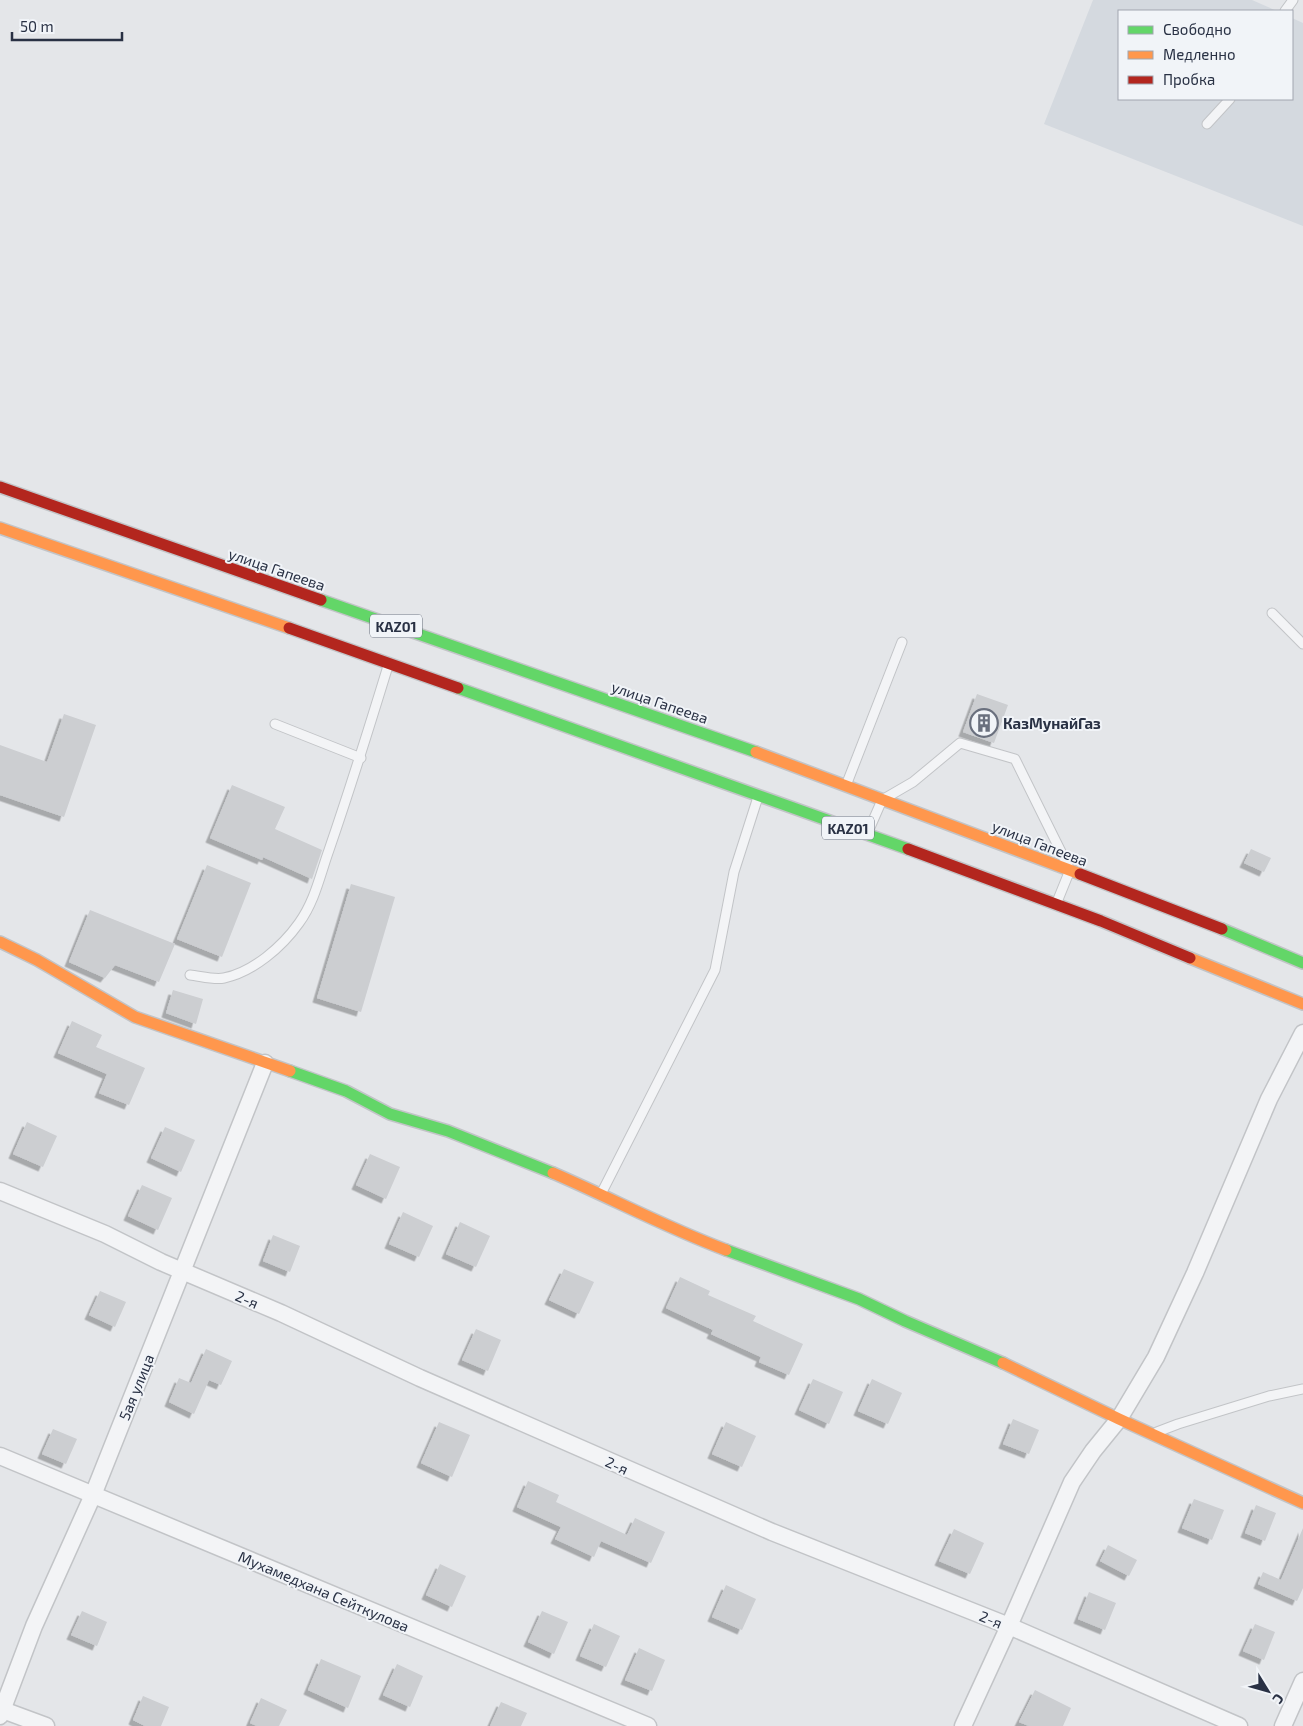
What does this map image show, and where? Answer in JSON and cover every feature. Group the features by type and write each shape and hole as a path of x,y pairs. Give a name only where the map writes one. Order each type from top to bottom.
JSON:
{"main road":[{"name":"улица Гапеева","path":"0,487 792,765 1070,870 1303,963"},
{"name":"KАZ01","path":"0,528 388,663 867,834 1101,921 1303,1004"},
{"path":"0,942 37,960 135,1017 346,1091 390,1114 448,1131 533,1164 601,1194 652,1220 720,1248 859,1299 905,1321 984,1354 1119,1419 1303,1503"}],"street":[{"path":"963,1726 1072,1482 1093,1451 1119,1419 1160,1348 1196,1273 1269,1100 1303,1033"},
{"name":"5ая улица","path":"1,1711 34,1626 93,1495 264,1063"},
{"name":"2-я","path":"0,1191 105,1234 182,1271 280,1313 420,1378 772,1532 1009,1626 1239,1726"},
{"name":"Мухамедхана Сейткулова","path":"0,1456 648,1726"},
{"path":"1283,1726 1303,1681"},
{"path":"1,1711 46,1726"}],"lane":[{"path":"1207,124 1229,100"},
{"path":"1272,613 1303,644"},
{"path":"846,786 902,642"},
{"path":"190,975 222,979 242,972 260,961 279,945 299,923 316,894 327,855 361,758 388,663"},
{"path":"275,724 361,758"},
{"path":"867,834 882,800 913,782 960,743 1015,759 1070,870 1056,904"},
{"path":"601,1194 715,970 734,872 759,796"},
{"path":"1152,1434 1269,1396 1303,1389"}],"shaded area":[{"path":"1093,0 1252,0 1275,10 1118,10 1118,100 1293,100 1293,18 1303,23 1303,226 1044,124"}],"building":[{"name":"КазМунайГаз","path":"977,694 1008,705 994,743 963,732"},
{"path":"64,714 96,725 64,817 0,795 0,745 47,762"},
{"path":"232,785 285,807 275,829 322,850 312,879 263,857 262,860 210,838"},
{"path":"1251,849 1271,858 1264,872 1244,863"},
{"path":"207,865 251,883 222,957 177,939"},
{"path":"351,884 395,897 361,1012 317,998"},
{"path":"90,910 175,944 159,982 115,965 105,978 69,962"},
{"path":"173,990 203,999 196,1024 166,1013"},
{"path":"72,1021 102,1035 96,1047 145,1068 129,1105 99,1093 107,1074 58,1053"},
{"path":"27,1122 57,1136 43,1167 13,1154"},
{"path":"165,1127 195,1140 181,1172 151,1158"},
{"path":"370,1154 400,1167 386,1199 356,1185"},
{"path":"142,1185 172,1198 158,1230 128,1216"},
{"path":"403,1212 433,1226 419,1257 389,1244"},
{"path":"460,1222 490,1236 476,1267 446,1254"},
{"path":"273,1235 300,1246 290,1272 263,1261"},
{"path":"564,1269 594,1282 579,1314 549,1300"},
{"path":"680,1277 710,1291 708,1295 756,1316 753,1321 803,1344 789,1375 759,1362 761,1357 711,1334 713,1330 666,1308"},
{"path":"100,1291 126,1302 115,1327 89,1315"},
{"path":"476,1329 501,1340 488,1371 462,1360"},
{"path":"206,1349 232,1361 221,1385 209,1380 194,1414 169,1402 179,1378 191,1383"},
{"path":"813,1379 843,1392 829,1424 799,1410"},
{"path":"872,1379 902,1393 888,1424 858,1411"},
{"path":"1013,1419 1039,1430 1029,1454 1003,1444"},
{"path":"439,1422 470,1435 452,1477 421,1463"},
{"path":"726,1422 756,1436 742,1467 712,1454"},
{"path":"53,1429 77,1439 66,1464 42,1454"},
{"path":"528,1481 559,1495 556,1502 627,1535 635,1518 665,1532 651,1563 601,1541 594,1557 555,1539 561,1527 517,1507"},
{"path":"1194,1499 1224,1510 1212,1540 1182,1528"},
{"path":"1256,1505 1276,1513 1265,1541 1245,1533"},
{"path":"1303,1528 1303,1588 1297,1601 1258,1584 1263,1572 1281,1580"},
{"path":"954,1529 984,1543 970,1574 939,1561"},
{"path":"1108,1545 1137,1560 1129,1576 1100,1561"},
{"path":"440,1564 466,1576 452,1607 426,1595"},
{"path":"726,1585 756,1599 742,1630 712,1617"},
{"path":"1089,1592 1116,1603 1105,1630 1078,1619"},
{"path":"82,1611 107,1622 97,1646 71,1635"},
{"path":"542,1611 568,1622 554,1654 528,1642"},
{"path":"594,1624 620,1636 606,1667 580,1656"},
{"path":"1255,1624 1275,1632 1264,1660 1243,1651"},
{"path":"639,1648 665,1660 652,1691 625,1680"},
{"path":"321,1659 361,1676 348,1708 308,1690"},
{"path":"397,1664 423,1676 410,1707 383,1695"},
{"path":"1035,1690 1071,1708 1063,1726 1029,1726 1019,1722"},
{"path":"143,1696 169,1707 161,1726 145,1726 133,1720"},
{"path":"261,1698 287,1710 279,1726 257,1726 250,1723"},
{"path":"501,1702 527,1713 521,1726 490,1726"}],"traffic: fast":[{"path":"321,600 756,752"},
{"path":"458,688 908,849"},
{"path":"1222,929 1303,963"},
{"path":"290,1071 346,1091 390,1114 448,1131 553,1173"},
{"path":"726,1250 859,1299 1003,1363"}],"traffic: slow":[{"path":"0,528 289,628"},
{"path":"756,752 1080,874"},
{"path":"0,942 37,960 135,1017 290,1071"},
{"path":"1190,958 1303,1004"},
{"path":"553,1173 726,1250"},
{"path":"1003,1363 1119,1419 1303,1503"}],"traffic: jam":[{"path":"0,487 321,600"},
{"path":"289,628 458,688"},
{"path":"908,849 1101,921 1190,958"},
{"path":"1080,874 1222,929"}],"place":[{"name":"КазМунайГаз","path":"984,723"}]}
